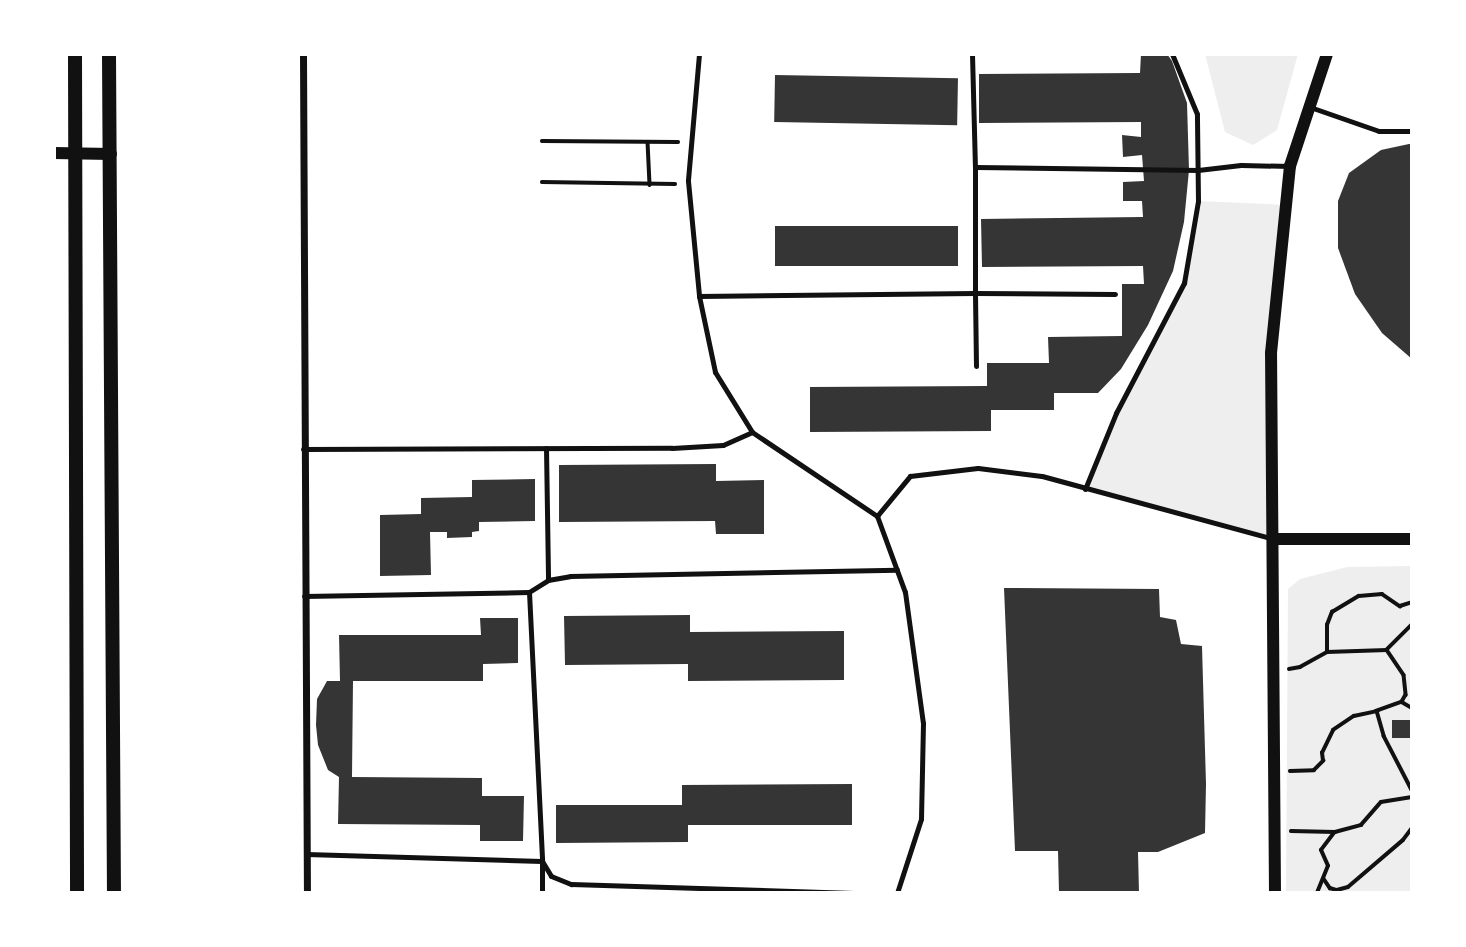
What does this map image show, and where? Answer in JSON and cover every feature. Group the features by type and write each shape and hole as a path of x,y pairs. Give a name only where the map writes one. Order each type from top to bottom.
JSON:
{"main road":[{"path":"75,54 76,893"},
{"path":"109,54 114,893"}],"street":[{"path":"303,54 307,893"},
{"path":"1275,893 1275,539 1271,353 1290,166 1327,54"},
{"path":"54,153 111,154"},
{"path":"1275,539 1412,539"}],"lane":[{"path":"699,54 688,184 699,296 715,372 752,432 877,516 905,592 923,723 921,819 897,893"},
{"path":"972,54 976,366"},
{"path":"1085,489 1116,413 1184,283 1198,201 1197,114 1174,56"},
{"path":"1310,107 1379,131 1412,131"},
{"path":"975,167 1198,170 1241,165 1290,166"},
{"path":"699,296 1115,293"},
{"path":"303,449 723,445 752,432"},
{"path":"546,448 548,580"},
{"path":"877,516 910,477 978,468 1042,477 1275,539"},
{"path":"304,596 529,593 548,580 569,576 897,570"},
{"path":"529,593 542,893"},
{"path":"306,855 542,861"},
{"path":"542,861 551,876 571,884 862,893"}],"path":[{"path":"542,141 691,143"},
{"path":"648,142 650,185"},
{"path":"542,182 688,184"},
{"path":"1326,652 1327,625 1332,612 1359,596 1382,594 1400,606 1412,602"},
{"path":"1275,670 1300,667 1326,652 1387,650 1412,626"},
{"path":"1275,768 1314,770 1323,761 1322,753 1333,730 1354,716 1402,702 1406,695 1404,675 1387,650"},
{"path":"1402,702 1412,708"},
{"path":"1377,710 1384,736 1412,790"},
{"path":"1275,828 1301,833 1335,832 1361,825 1381,802 1412,797"},
{"path":"1324,879 1330,888 1337,890 1348,887 1403,840 1412,828"},
{"path":"1317,893 1328,866 1321,850 1335,832"}],"shaded area":[{"path":"1205,54 1298,54 1277,130 1253,145 1225,132"},
{"path":"1198,201 1286,205 1271,353 1275,539 1085,489 1116,413 1184,283"},
{"path":"1412,566 1412,893 1286,893 1288,589 1300,579 1347,567"}],"building":[{"path":"1141,54 1167,54 1172,61 1187,103 1189,170 1184,222 1173,271 1148,325 1121,369 1098,393 1054,393 1054,410 991,410 991,431 810,432 810,387 987,386 987,363 1049,363 1048,337 1122,336 1122,284 1144,284 1143,266 982,267 981,219 1143,217 1142,201 1123,201 1123,182 1144,181 1142,155 1123,157 1122,135 1141,137 1141,122 979,123 979,74 1140,73"},
{"path":"775,75 958,78 957,125 774,122"},
{"path":"1412,144 1412,359 1382,333 1355,294 1338,248 1338,201 1349,173 1381,150"},
{"path":"775,226 958,226 958,266 775,266"},
{"path":"716,464 716,481 764,480 764,534 716,534 715,521 559,522 559,465"},
{"path":"535,479 535,521 479,522 479,531 472,532 472,537 447,538 447,532 430,532 431,575 380,576 380,515 421,514 421,498 472,497 472,480"},
{"path":"1004,588 1159,589 1160,617 1176,620 1181,644 1202,646 1205,833 1158,852 1138,852 1139,893 1059,893 1058,851 1015,851"},
{"path":"690,615 690,632 844,631 844,680 688,681 688,664 565,665 564,616"},
{"path":"480,618 518,618 518,663 483,664 483,681 353,681 352,777 482,778 482,796 524,796 523,841 480,841 480,825 338,824 339,777 328,770 318,745 316,725 317,699 327,681 340,681 339,635 481,635"},
{"path":"1392,720 1412,720 1412,738 1392,738"},
{"path":"852,784 852,825 688,825 688,842 556,843 556,805 682,805 682,785"}]}
